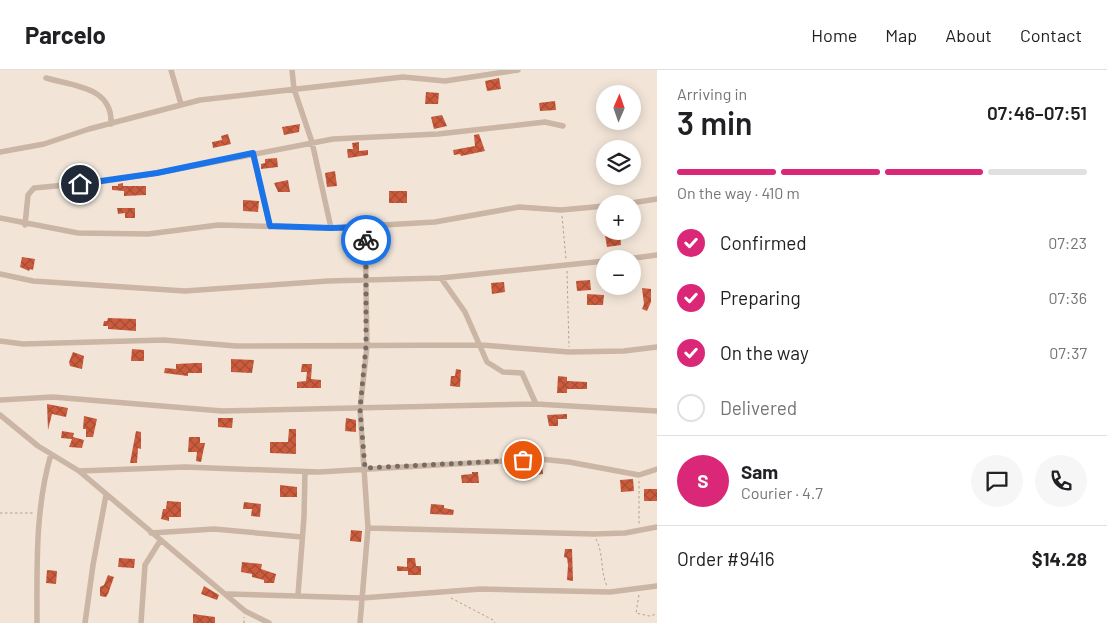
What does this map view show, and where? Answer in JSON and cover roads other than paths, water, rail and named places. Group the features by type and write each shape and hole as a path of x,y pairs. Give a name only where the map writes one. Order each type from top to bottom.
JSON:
{"street":[{"path":"172,70 181,104"},
{"path":"292,70 294,89 312,142 331,228"},
{"path":"0,152 44,144 65,136 181,104 403,77 446,81 518,70"},
{"path":"46,78 100,94 108,101 111,124"},
{"path":"25,225 28,195 34,188 98,182 157,173 312,142 361,136 446,133 544,122 563,126"},
{"path":"253,153 270,226"},
{"path":"641,202 657,199"},
{"path":"0,218 25,225 78,233 124,235 148,234 204,226 365,227 435,222 519,207 561,210 596,207"},
{"path":"360,623 368,528 360,409 366,346 367,280 365,227"},
{"path":"641,257 657,255"},
{"path":"0,274 33,281 177,291 367,280 441,278 596,262"},
{"path":"441,278 465,312 487,362 503,372 522,374 536,404"},
{"path":"0,341 23,344 164,340 236,346 481,346 569,352 624,351 657,347"},
{"path":"0,400 53,397 222,411 536,404 657,411"},
{"path":"0,415 51,454 79,471 106,496 227,594 245,611 269,623"},
{"path":"37,623 36,559 46,473 51,454"},
{"path":"79,471 185,467 305,472 540,459 569,462 638,475 657,469"},
{"path":"298,596 305,472"},
{"path":"85,623 93,564 106,496"},
{"path":"368,528 594,534 657,528"},
{"path":"151,533 214,529 302,537"},
{"path":"141,623 145,565 160,541"},
{"path":"227,594 362,598 481,589 610,592 657,586"}]}
